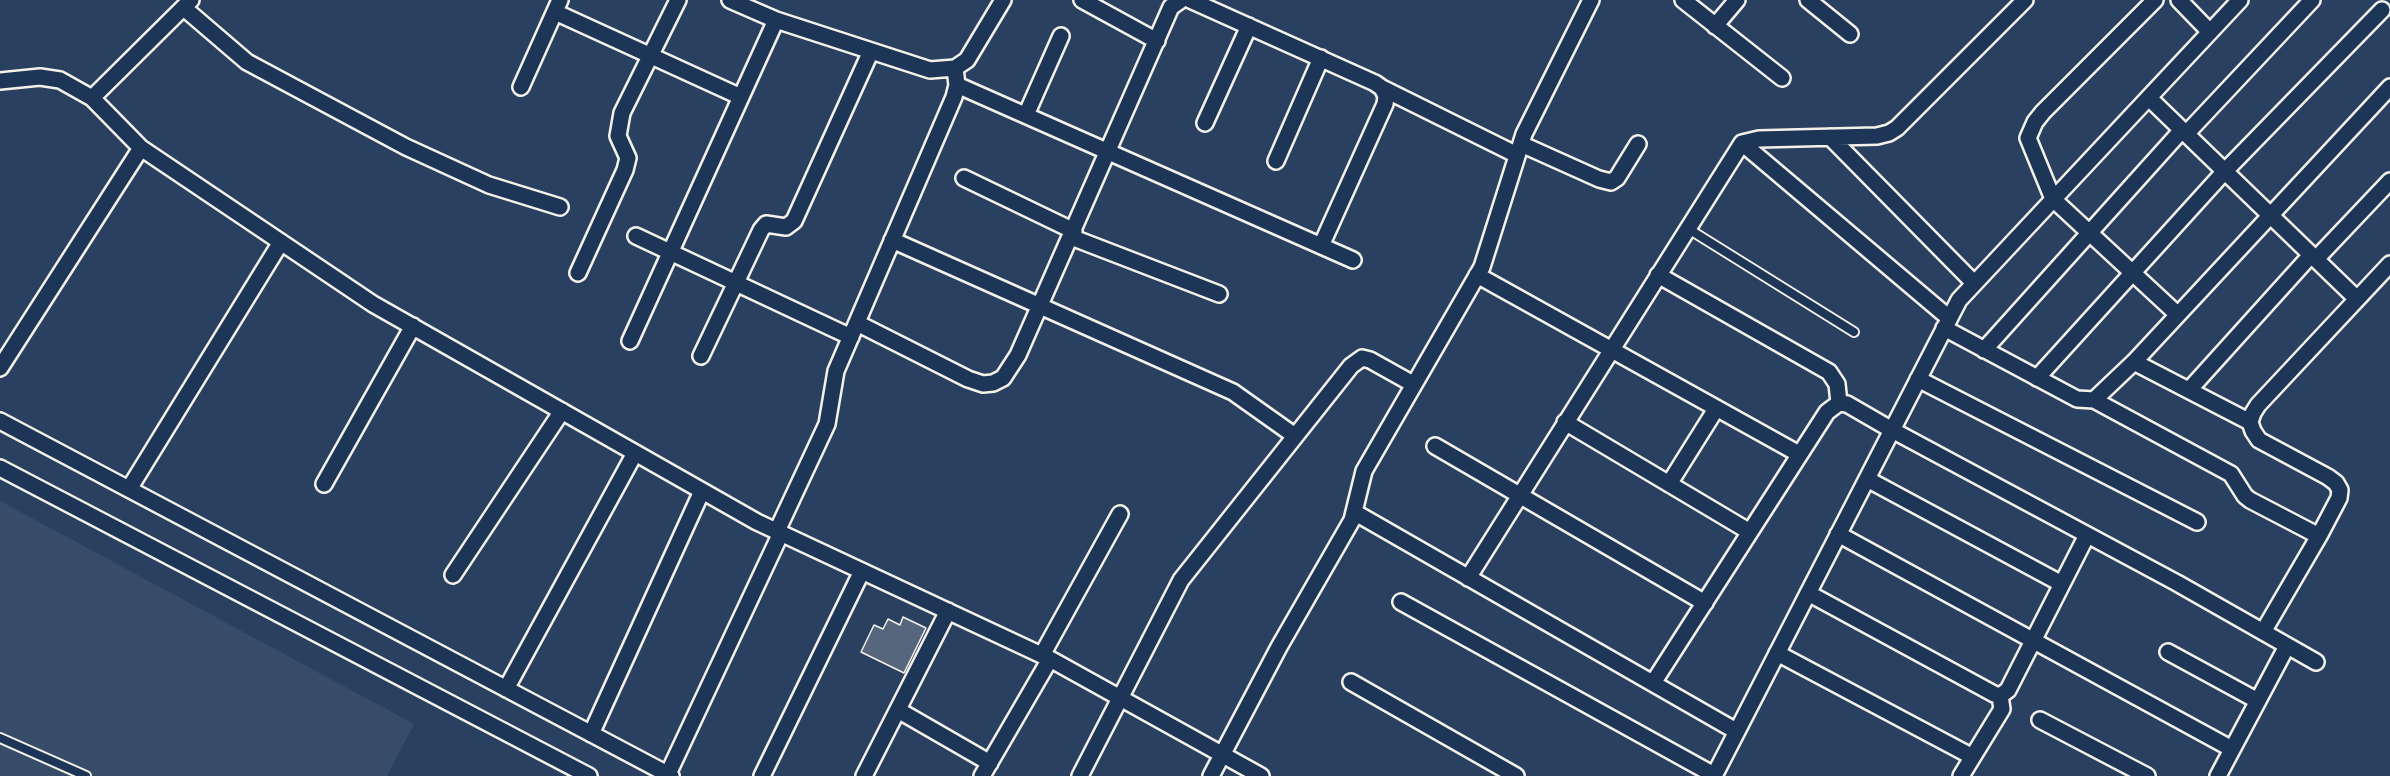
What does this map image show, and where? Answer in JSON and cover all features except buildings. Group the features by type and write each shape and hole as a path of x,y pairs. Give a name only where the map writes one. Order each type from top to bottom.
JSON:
{"street":[{"path":"578,273 625,170 628,158 618,136 618,125 622,113 678,0"},
{"path":"730,0 776,20 930,70 955,68 967,60 1003,0"},
{"path":"1082,0 1157,41"},
{"path":"636,236 736,282 968,379 983,384 993,383 1003,378 1011,367 1073,234 1171,7 1181,0"},
{"path":"1190,0 1375,82 1382,88 1519,150 1599,180 1611,182 1617,178 1638,144"},
{"path":"1211,776 1279,647 1352,520 1364,471 1482,267 1530,120 1591,0"},
{"path":"1683,0 1782,78"},
{"path":"1715,26 1737,0"},
{"path":"1808,0 1851,34"},
{"path":"1468,578 1742,143 1759,139 1877,136 1898,128 2025,0"},
{"path":"2155,0 2035,122 2028,138 2053,199 2177,314"},
{"path":"2179,0 2210,32"},
{"path":"1401,602 1714,776 1959,300 2240,0"},
{"path":"1984,350 2089,233 2312,0"},
{"path":"92,98 188,4 247,62 406,147 489,186 560,207"},
{"path":"521,87 558,6 651,55 741,97"},
{"path":"2037,378 2224,171 2382,10"},
{"path":"630,341 776,20"},
{"path":"1205,123 1249,26"},
{"path":"1026,115 1061,36"},
{"path":"701,356 763,226 770,224 786,226 794,221 871,51"},
{"path":"1276,161 1321,58"},
{"path":"0,421 669,775 827,424 836,371 957,85 955,68"},
{"path":"0,81 40,77 60,80 92,98 141,148 374,304 413,327 702,491 779,532 1046,657 1261,776"},
{"path":"957,85 1353,260"},
{"path":"2094,400 2134,362 2390,87"},
{"path":"1321,246 1385,104 1386,96 1382,88"},
{"path":"2149,98 2357,299"},
{"path":"1830,137 1974,284"},
{"path":"1742,143 1947,323 1984,350 2076,399 2094,400 2231,474 2237,480 2241,491 2250,500 2319,536"},
{"path":"0,368 141,148"},
{"path":"964,178 1073,234 1219,294"},
{"path":"2189,390 2313,257 2390,181"},
{"path":"892,240 1039,308 1233,392 1295,436"},
{"path":"129,489 281,242"},
{"path":"2263,632 2319,536 2339,498 2340,490 2336,483 2259,440 2250,422 2258,405 2390,264"},
{"path":"1478,275 1799,454"},
{"path":"1658,275 1829,372 1837,384 1839,403"},
{"path":"324,484 413,327"},
{"path":"1080,776 1181,580 1351,366 1362,358 1370,360 1413,384"},
{"path":"2134,362 2250,422"},
{"path":"1918,379 2197,522"},
{"path":"1653,683 1799,454 1827,412 1839,403 1847,404 2316,662"},
{"path":"1669,483 1716,409"},
{"path":"453,575 562,411"},
{"path":"1565,422 1750,532"},
{"path":"1435,446 1704,603"},
{"path":"507,689 635,453"},
{"path":"0,468 589,776"},
{"path":"1866,479 2062,584"},
{"path":"591,734 702,491"},
{"path":"1354,512 1736,731"},
{"path":"898,710 986,769 1120,514"},
{"path":"1838,534 2232,749"},
{"path":"2000,696 2008,690 2087,535"},
{"path":"762,776 862,571"},
{"path":"1808,593 2000,696"},
{"path":"864,776 948,611"},
{"path":"2218,776 2287,646"},
{"path":"2168,652 2258,701"},
{"path":"1777,653 1971,756"},
{"path":"1351,682 1516,776"},
{"path":"1961,776 1971,756 2002,709 2000,696"},
{"path":"2040,720 2147,776"}],"lane":[{"path":"1687,228 1854,332"},
{"path":"0,738 86,776"}],"shaded area":[{"path":"0,501 414,724 387,776 0,776"}]}
